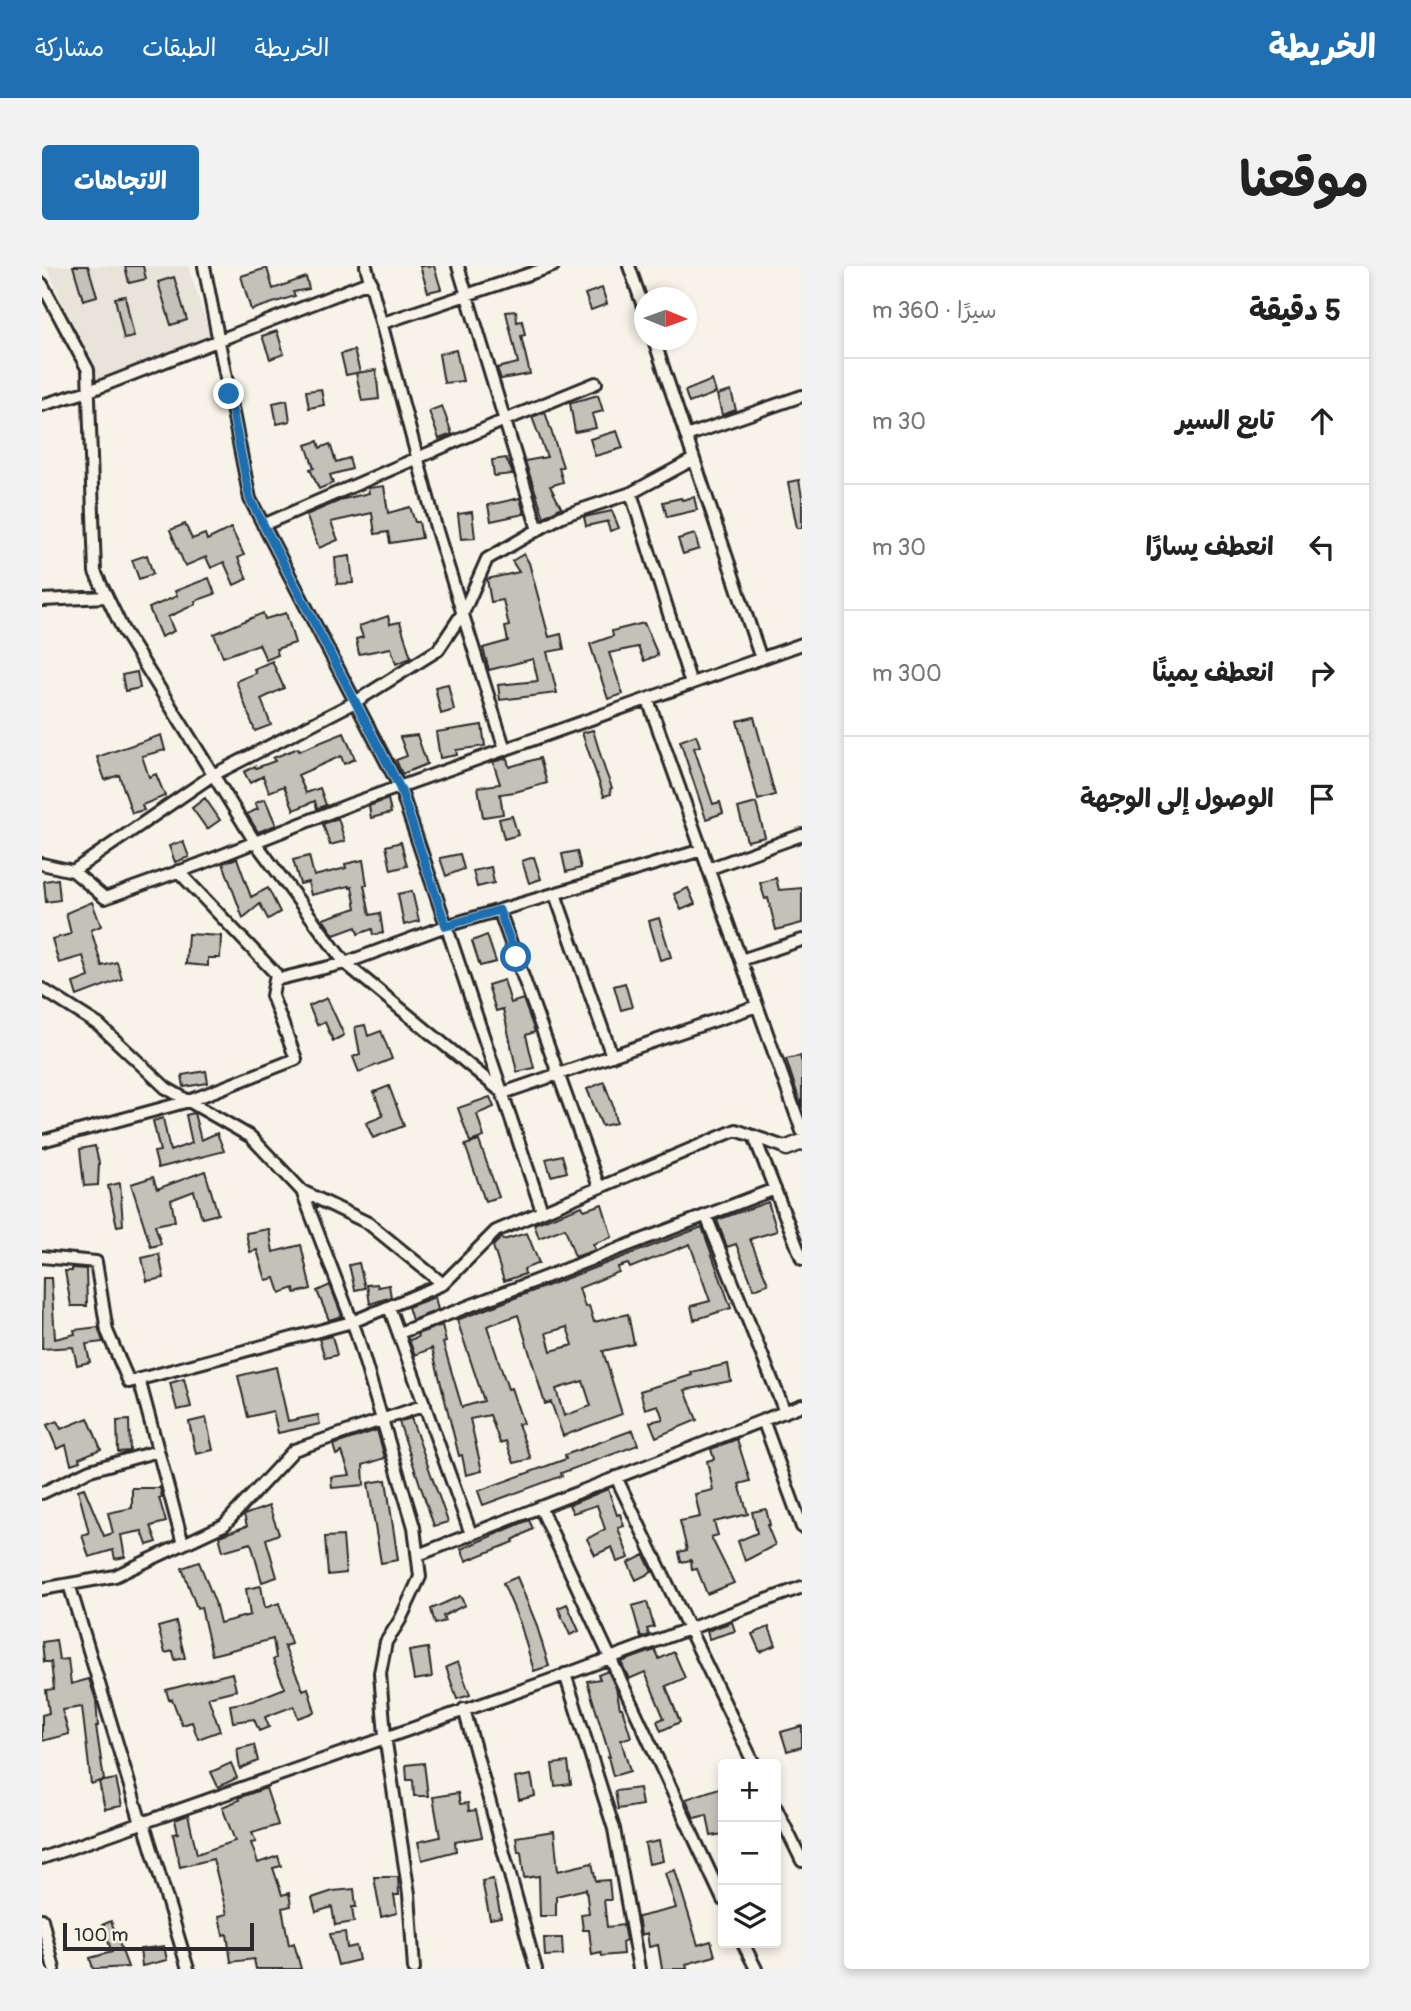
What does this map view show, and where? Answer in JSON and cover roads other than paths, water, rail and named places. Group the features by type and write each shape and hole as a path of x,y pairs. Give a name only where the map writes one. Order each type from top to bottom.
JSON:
{"street":[{"path":"204,266 250,499 400,788 542,1212"},
{"path":"366,266 437,531 505,750"},
{"path":"458,266 538,530"},
{"path":"383,323 553,266"},
{"path":"629,266 636,287"},
{"path":"42,405 89,391 371,281"},
{"path":"42,284 88,370 95,572 122,630 255,842 345,963 503,1093"},
{"path":"657,350 761,659"},
{"path":"263,525 596,383"},
{"path":"686,436 802,396"},
{"path":"73,871 213,775 355,702 438,650 464,611 487,559 562,516 631,494 694,459"},
{"path":"631,494 691,684"},
{"path":"42,600 107,597"},
{"path":"42,864 73,871 105,898 351,804 802,645"},
{"path":"648,700 802,1131"},
{"path":"708,869 802,835"},
{"path":"275,980 345,963 446,926 702,850"},
{"path":"42,1141 190,1101 296,1059 272,996 276,974 178,871"},
{"path":"555,894 612,1056"},
{"path":"499,910 599,1187"},
{"path":"741,960 802,940"},
{"path":"42,989 99,1025 166,1088 251,1137 302,1191 368,1223 443,1284"},
{"path":"503,1093 757,1006"},
{"path":"42,1257 96,1262 107,1331 129,1382 352,1322 389,1307 443,1284 496,1231 736,1130 787,1148 802,1142"},
{"path":"754,1136 802,1259"},
{"path":"399,1334 775,1189"},
{"path":"302,1191 352,1322 414,1527 420,1577 400,1620 386,1642 380,1673 386,1736 409,1894 414,1969"},
{"path":"706,1216 785,1412"},
{"path":"389,1307 471,1534"},
{"path":"139,1379 183,1545"},
{"path":"42,1589 115,1576 183,1545 224,1525 294,1450 425,1405"},
{"path":"418,1555 802,1405"},
{"path":"763,1420 802,1527"},
{"path":"42,1493 90,1470 158,1451"},
{"path":"616,1477 752,1759"},
{"path":"540,1507 718,1889"},
{"path":"69,1584 188,1969"},
{"path":"42,1858 565,1674 802,1587"},
{"path":"565,1674 614,1829 639,1969"},
{"path":"464,1709 536,1969"},
{"path":"781,1818 802,1861"},
{"path":"42,1919 54,1969"},
{"path":"746,1948 756,1969"}]}
